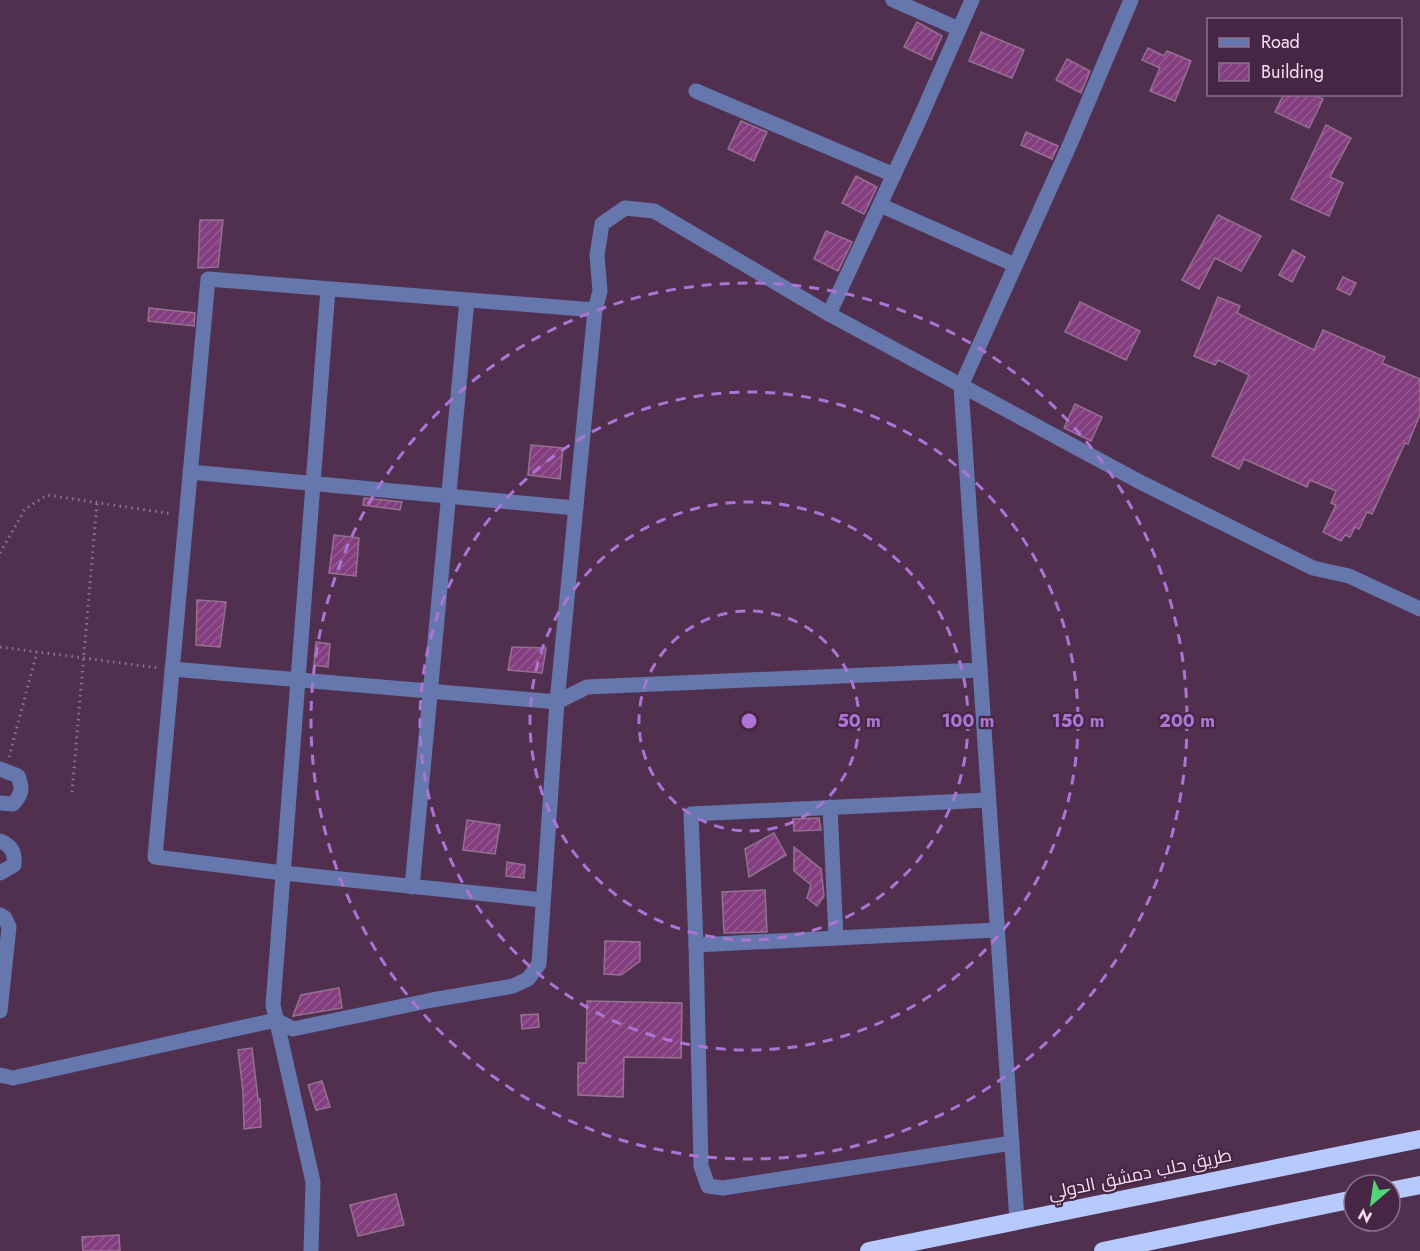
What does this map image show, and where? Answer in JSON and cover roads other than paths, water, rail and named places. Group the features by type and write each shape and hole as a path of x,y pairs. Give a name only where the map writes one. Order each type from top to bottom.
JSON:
{"highway":[{"name":"طريق حلب دمشق الدولي","path":"869,1251 1420,1139"},
{"path":"1402,1189 1420,1185"},
{"path":"1102,1251 1162,1245 1342,1202"}],"street":[{"path":"893,0 959,29"},
{"path":"829,314 972,0"},
{"path":"1017,1221 961,386 1131,0"},
{"path":"696,91 894,175"},
{"path":"880,205 1015,265"},
{"path":"0,1075 13,1078 276,1020 293,1029 513,986 528,979 539,964 557,702 595,310 600,291 597,255 602,224 626,208 654,211 829,314 1140,482 1313,568 1349,576 1420,609"},
{"path":"543,900 283,873 155,857 208,279 595,310"},
{"path":"311,1251 313,1182 273,1005 328,289"},
{"path":"412,887 467,300"},
{"path":"190,472 576,507"},
{"path":"172,669 557,702 587,687 980,670"},
{"path":"0,803 13,804 21,796 22,787 18,776 3,770"},
{"path":"988,800 691,814 701,1166 708,1185 723,1188 1012,1143"},
{"path":"830,807 836,938"},
{"path":"0,841 9,845 15,855 14,865 0,873"},
{"path":"0,915 5,918 9,927 0,1011"},
{"path":"696,945 996,930"}]}
